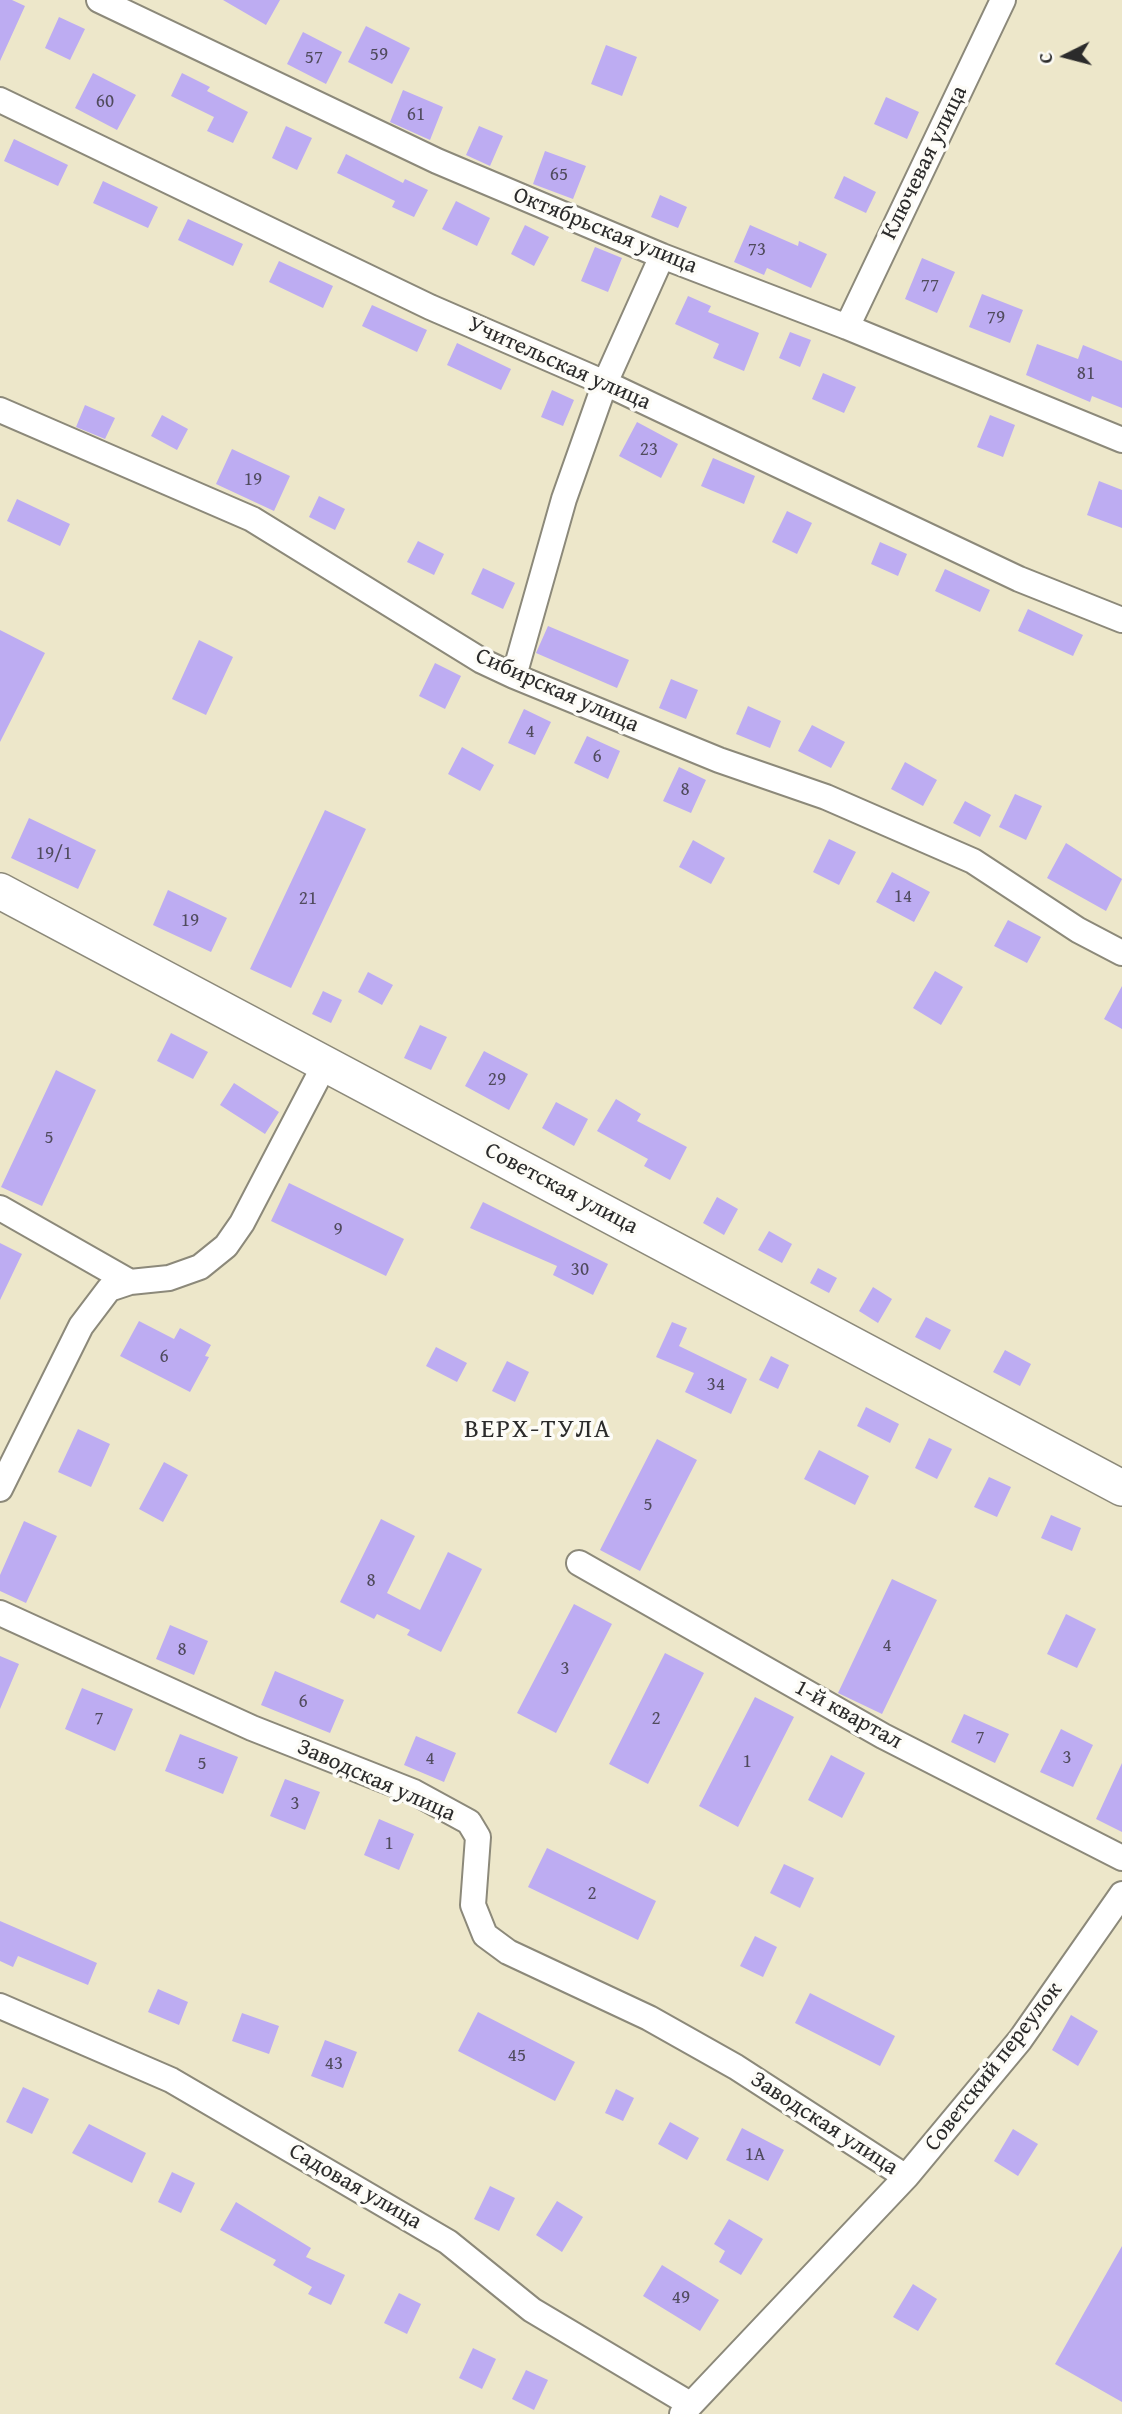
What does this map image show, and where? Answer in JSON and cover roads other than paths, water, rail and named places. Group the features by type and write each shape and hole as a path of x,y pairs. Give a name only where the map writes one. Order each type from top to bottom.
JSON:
{"main road":[{"name":"Советская улица","path":"0,891 1122,1488"}],"street":[{"name":"Октябрьская улица","path":"99,0 437,161 662,256 847,327 1122,440"},
{"name":"Ключевая улица","path":"847,327 1003,0"},
{"name":"Учительская улица","path":"0,100 430,307 605,383 1019,579 1122,620"},
{"path":"514,676 564,499 605,383 662,256"},
{"name":"Сибирская улица","path":"0,410 252,519 482,661 514,676 719,760 826,797 973,861 1078,930 1122,953"},
{"path":"0,1489 81,1326 109,1289 130,1282 169,1278 200,1267 226,1246 242,1223 324,1064"},
{"path":"0,1208 130,1282"},
{"name":"1-й квартал","path":"579,1563 883,1735 1122,1858"},
{"name":"Заводская улица","path":"0,1613 252,1728 414,1793 469,1822 478,1837 474,1905 485,1935 508,1952 649,2018 736,2067 905,2177"},
{"name":"Советский переулок","path":"686,2409 905,2177 1020,2040 1122,1894"},
{"name":"Садовая улица","path":"0,2006 171,2080 448,2242 533,2310 686,2409"}],"district":[{"name":"ВЕРХ-ТУЛА","path":"538,1430"}]}
